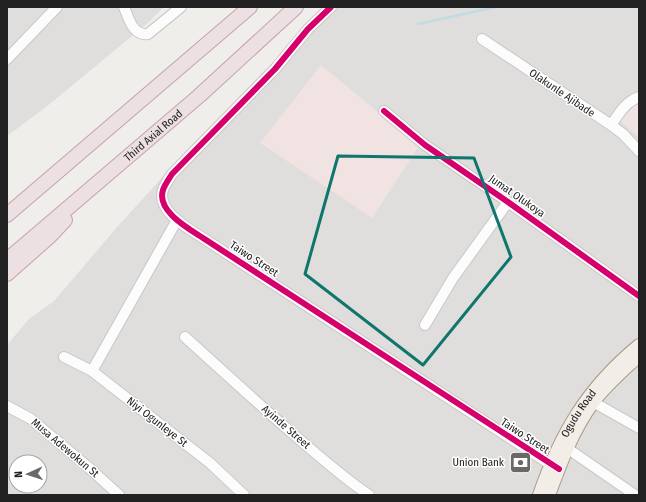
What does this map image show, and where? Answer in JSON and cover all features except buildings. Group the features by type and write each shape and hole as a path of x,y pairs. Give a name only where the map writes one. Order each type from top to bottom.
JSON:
{"highway":[{"path":"7,215 250,7"},
{"name":"Third Axial Road","path":"7,260 199,96 296,7"},
{"path":"7,203 57,171"},
{"path":"7,287 50,236 107,174"},
{"path":"7,274 50,236"}],"main road":[{"name":"Ogudu Road","path":"539,495 554,467 579,410 603,379 639,345"},
{"name":"Ogudu Road","path":"564,445 575,432 593,402 639,356"},
{"name":"Ogudu Road","path":"549,495 554,467"}],"street":[{"path":"7,59 57,7"},
{"path":"124,7 136,32 142,35 148,34 181,7"},
{"name":"Taiwo Street","path":"331,7 308,29 275,69 172,174 162,192 167,210 177,220 304,305 416,376 554,467"},
{"name":"Olakunle Ajibade","path":"482,39 611,125 623,134 639,151"},
{"path":"611,125 625,106 633,99 639,97"},
{"name":"Jumat Olukoya","path":"384,111 425,145 508,202 639,296"},
{"path":"425,325 453,278 508,202"},
{"path":"92,372 177,220"},
{"name":"Ayinde Street","path":"184,337 331,466 369,495"},
{"name":"Niyi Ogunleye St","path":"64,357 92,372 210,463 244,495"},
{"path":"593,402 639,428"},
{"name":"Musa Adewokun St","path":"7,406 31,419 119,495"},
{"path":"564,445 635,495"}],"highlighted area":[{"path":"338,156 474,158 511,257 423,365 305,274"}],"shaded area":[{"path":"7,7 130,7 134,17 149,22 46,107 7,136"},
{"path":"130,7 164,7 149,22 134,17"},
{"path":"327,7 639,7 639,104 635,105 621,121 639,137 639,495 7,495 7,345 29,319 54,301 118,226 188,149"},
{"path":"321,65 419,146 372,218 260,143"},
{"path":"639,104 639,137 621,121 635,105"}],"waterway":[{"path":"418,24 496,7"}],"cycle path":[{"path":"331,7 308,29 275,69 172,174 163,190 162,198 164,205 175,218 190,230 559,469"},
{"path":"384,111 425,145 508,202 639,296"}],"place":[{"name":"Union Bank","path":"520,462"}]}
